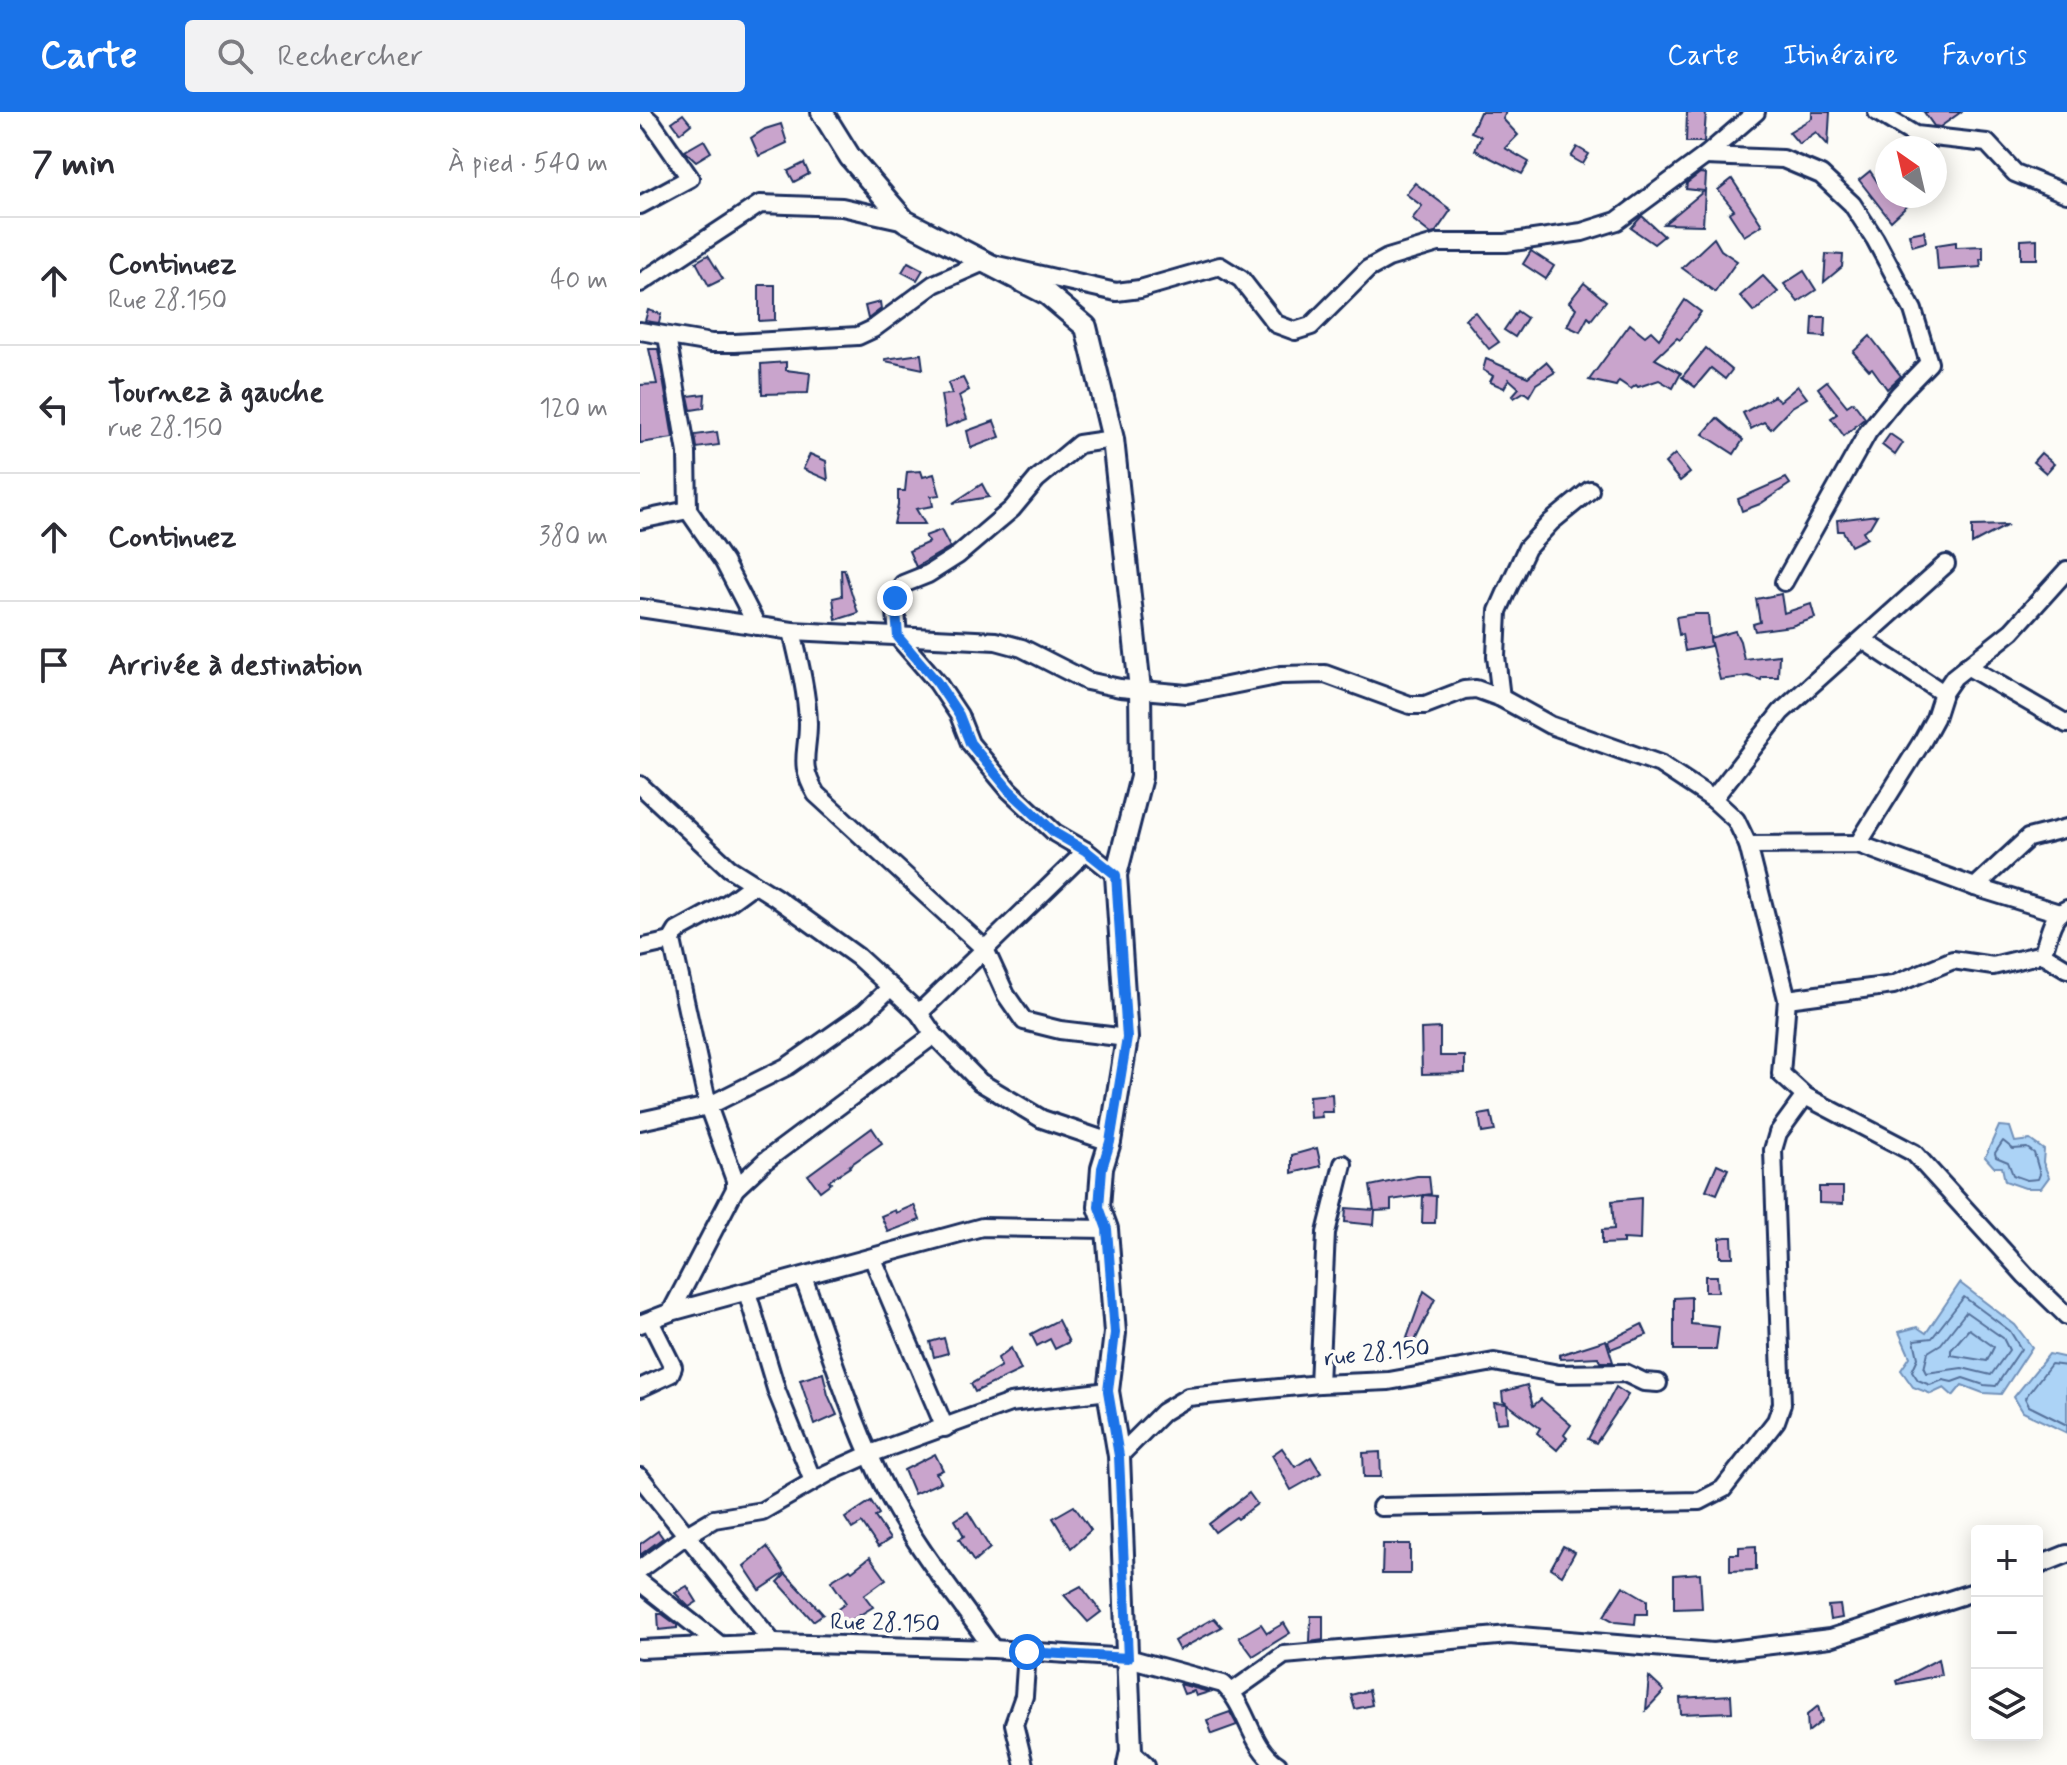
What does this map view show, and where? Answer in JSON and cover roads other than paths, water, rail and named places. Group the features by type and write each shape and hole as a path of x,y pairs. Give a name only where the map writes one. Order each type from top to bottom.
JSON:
{"street":[{"path":"640,112 652,123 690,178 640,205"},
{"path":"822,112 850,157 905,221"},
{"path":"640,331 711,343 858,336 873,329 934,284 984,262 1116,292 1140,289 1220,266 1241,279 1276,324 1295,331 1311,326 1368,269 1388,258 1438,243 1506,243 1582,232 1617,221 1705,156 1756,112"},
{"path":"1877,112 1915,135 1987,143 2015,173 2067,194"},
{"path":"1705,156 1783,159 1821,175 1852,204 1875,239 1913,310 1929,363 1868,432 1784,582"},
{"path":"640,283 760,204 842,207 905,221 1047,294 1086,327 1113,439 1140,689 1141,777 1116,875 1127,1038 1110,1142 1102,1168 1099,1207 1107,1229 1115,1333 1108,1391 1119,1456 1129,1758 1146,1765"},
{"path":"667,336 687,453 688,510 724,562 757,626"},
{"path":"1113,439 1079,444 1037,479 1012,509 958,555 928,574 903,584 895,598 898,637 937,682 959,715 970,743 1009,790 1055,833 1086,851 1116,875"},
{"path":"1501,698 1496,656 1498,611 1527,548 1551,522 1590,490"},
{"path":"640,519 688,510"},
{"path":"1713,799 1781,712 1946,564"},
{"path":"1858,844 1923,740 1935,718 1943,693 1954,677 2012,631 2067,570"},
{"path":"640,608 792,631 996,641 1022,648 1087,681 1120,688 1187,694 1281,675 1325,674 1410,705 1425,705 1464,690 1476,689 1501,698 1550,725 1660,764 1713,799 1736,820 1748,845 1787,999 1781,1074 1805,1096 1914,1153 2026,1276 2067,1316"},
{"path":"792,631 803,674 808,724 804,768 816,794 985,949 1006,995 1024,1021 1042,1027 1127,1038"},
{"path":"1863,640 1943,693"},
{"path":"1967,666 2067,724"},
{"path":"640,785 729,868 813,923 891,987 919,1013 934,1035 980,1082 1042,1119 1110,1142"},
{"path":"1975,887 2028,838 2067,828"},
{"path":"1748,845 1858,844 1975,887 2063,911 2051,924 2042,954"},
{"path":"919,1013 1086,851"},
{"path":"735,1189 735,1180 708,1106 671,941 677,931 728,903 754,884"},
{"path":"640,948 671,941"},
{"path":"1787,999 1893,985 1953,960 1993,966 2042,954 2067,969"},
{"path":"640,1121 708,1106 788,1066 865,1012 891,987"},
{"path":"671,1312 735,1189 765,1161 934,1035"},
{"path":"1381,1507 1700,1501 1723,1489 1776,1421 1782,1404 1773,1150 1778,1133 1805,1096"},
{"path":"1319,1384 1326,1233 1343,1164"},
{"path":"640,1388 670,1374 673,1367 645,1322 671,1312 982,1227 1107,1229"},
{"path":"873,1259 945,1428"},
{"path":"803,1277 888,1494 923,1551 993,1649"},
{"path":"747,1292 777,1392 813,1481"},
{"name":"rue 28.150","path":"1119,1456 1163,1412 1188,1397 1319,1384 1389,1381 1494,1362 1550,1374 1625,1373 1644,1382 1658,1383"},
{"path":"640,1569 685,1536 719,1517 762,1511 813,1481 870,1454 1010,1403 1108,1391"},
{"path":"640,1477 773,1643"},
{"path":"2043,1564 2067,1554"},
{"path":"640,1582 720,1645"},
{"path":"1232,1692 1284,1655 1509,1635 1713,1652 1830,1638 1971,1593"},
{"name":"Rue 28.150","path":"640,1649 773,1643 993,1649 1128,1658"},
{"path":"1024,1765 1014,1724 1024,1696 1027,1652"},
{"path":"1128,1658 1223,1684 1232,1692 1263,1756 1278,1765"}],"water":[{"path":"1999,1126 2010,1127 2015,1142 2030,1140 2044,1150 2043,1162 2049,1177 2041,1188 2025,1188 2005,1181 2002,1167 1994,1167 1985,1157"},
{"path":"1960,1283 2015,1325 2032,1347 2001,1394 1983,1393 1962,1385 1953,1396 1944,1388 1931,1394 1913,1387 1901,1370 1910,1357 1899,1332 1917,1327 1926,1333"},
{"path":"2049,1354 2067,1358 2067,1433 2023,1412 2014,1397"}]}
